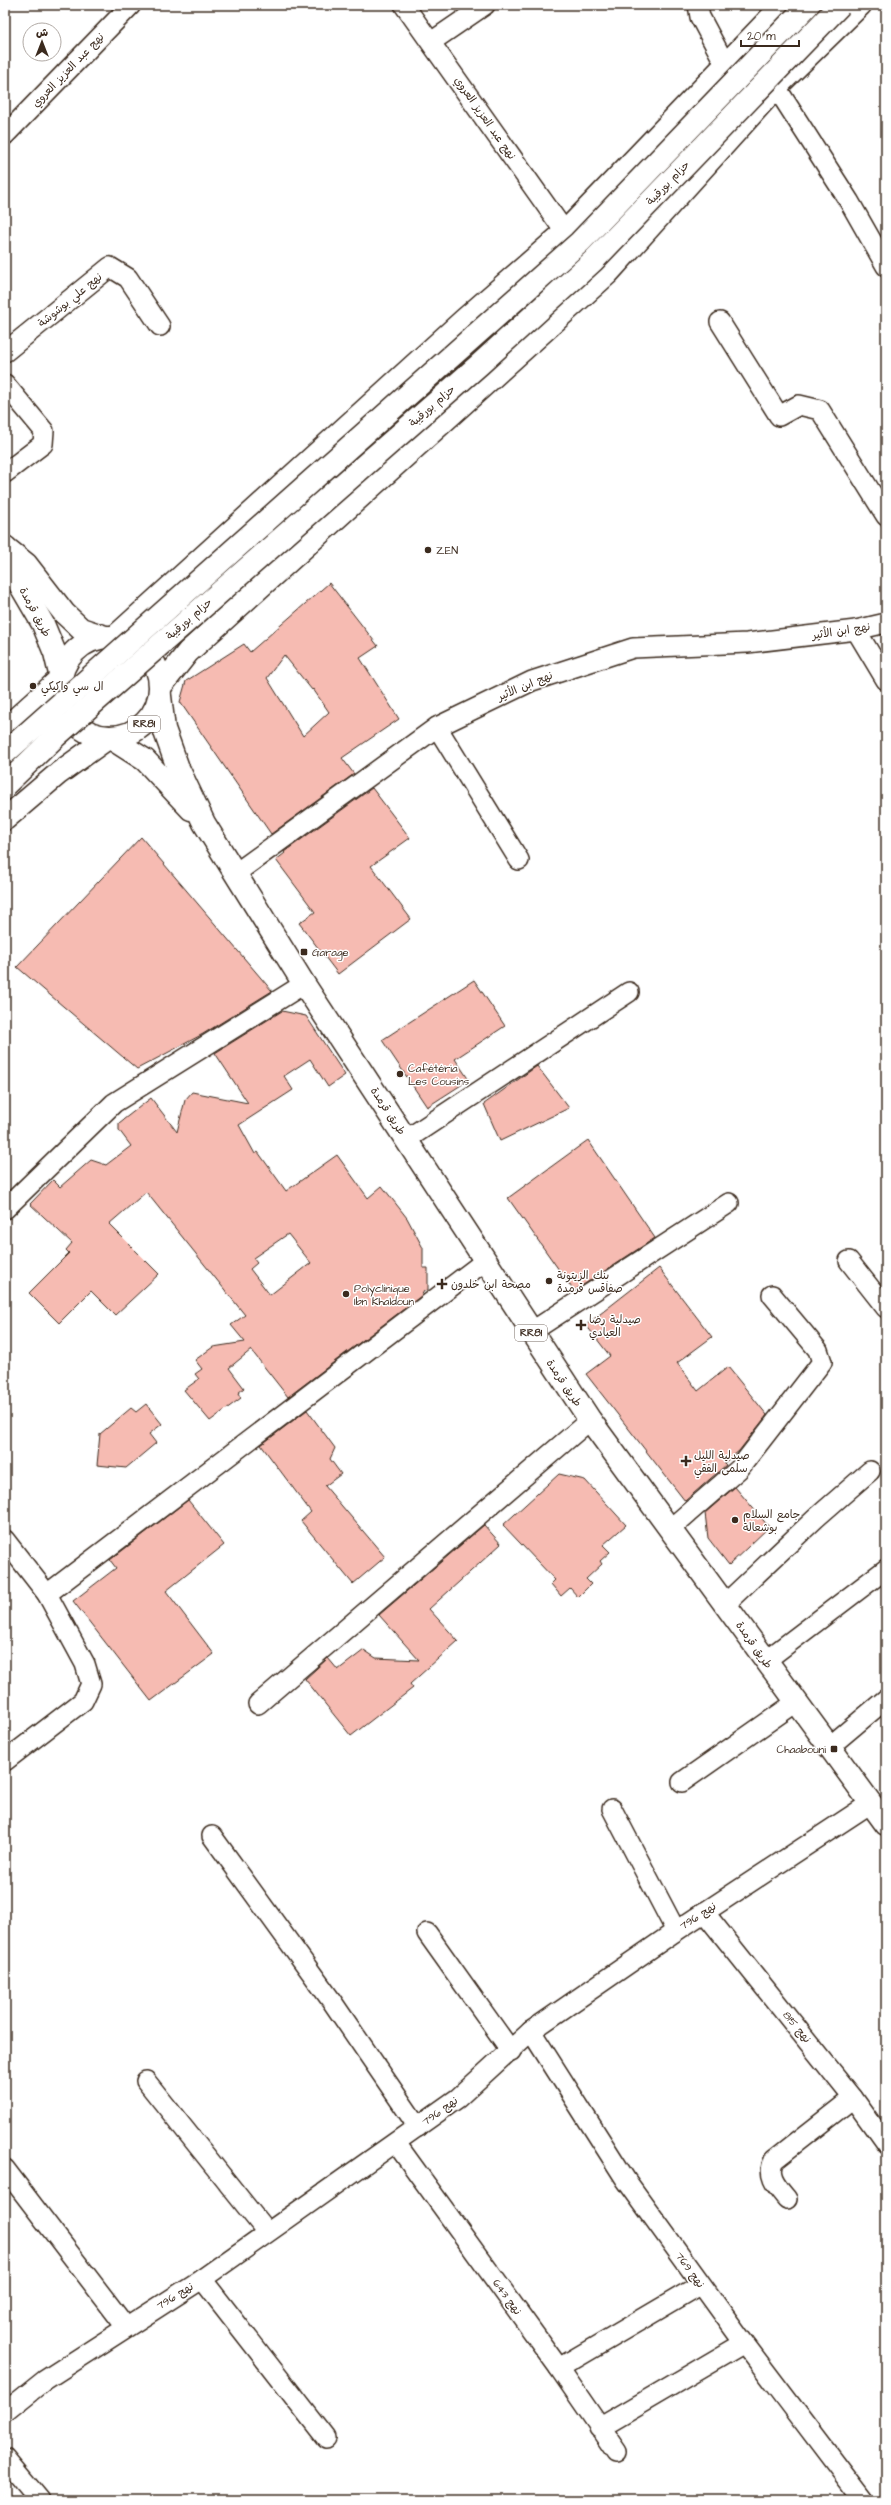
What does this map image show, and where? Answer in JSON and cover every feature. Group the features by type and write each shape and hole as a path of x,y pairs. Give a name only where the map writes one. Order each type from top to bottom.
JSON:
{"main road":[{"path":"110,637 464,320 565,232 725,64 784,5"},
{"name":"حزام بورقيبة","path":"5,753 580,242 808,5"},
{"name":"حزام بورقيبة","path":"5,785 56,736 480,364 593,260 840,5"},
{"name":"حزام بورقيبة","path":"160,691 188,652 608,273 776,87 860,5"},
{"path":"464,320 500,371"},
{"name":"طريق قرمدة","path":"5,548 26,564 64,613 81,629 110,637"},
{"name":"طريق قرمدة","path":"5,548 9,574 43,624 55,653 61,678"},
{"name":"RR81","path":"110,637 129,640 142,648 152,658 158,672 160,691 155,710 147,722 136,730 123,736 108,737 91,734 77,725 66,711 60,695 61,678 66,663 76,650 89,642 110,637"},
{"path":"5,729 61,678"},
{"name":"طريق قرمدة","path":"160,691 164,729 178,768 204,823 304,984 590,1420 725,1604 764,1661 886,1824"},
{"path":"5,819 60,772 108,737"},
{"name":"طريق قرمدة","path":"108,737 145,760 204,823"}],"street":[{"name":"نهج عبد العزيز العروي","path":"404,5 565,232"},
{"path":"431,42 485,5"},
{"path":"698,5 700,17 725,64"},
{"name":"نهج عبد العزيز العروي","path":"5,136 123,8"},
{"path":"776,87 849,201 886,266"},
{"name":"نهج علي بوشوشة","path":"5,352 110,267 128,278 160,326"},
{"path":"720,322 779,416 799,405 820,410 886,516"},
{"path":"5,384 44,431 43,444 5,473"},
{"name":"نهج ابن الأثير","path":"236,873 437,727 532,681 633,648 747,643 856,630 886,623"},
{"path":"856,630 886,680"},
{"path":"437,727 520,860"},
{"path":"5,1209 114,1103 304,984"},
{"path":"407,1139 629,992"},
{"path":"531,1332 729,1203"},
{"path":"47,1594 485,1261"},
{"path":"849,1261 886,1308"},
{"path":"670,1529 740,1469 822,1362 818,1350 772,1295"},
{"path":"258,1704 590,1420"},
{"path":"725,1604 816,1518 870,1471"},
{"path":"5,1540 47,1594 85,1664 91,1684 83,1701 5,1760"},
{"path":"764,1661 886,1569"},
{"path":"829,1747 886,1699"},
{"path":"682,1782 795,1703"},
{"name":"نهج 796","path":"5,2412 45,2380 126,2326 202,2279 266,2231 396,2143 458,2098 511,2051 531,2031 676,1930 871,1803"},
{"path":"612,1809 676,1930"},
{"path":"212,1836 331,2000 418,2127"},
{"name":"نهج 815","path":"704,1912 853,2098 886,2144"},
{"path":"427,1933 511,2051"},
{"name":"نهج 769","path":"531,2031 626,2180 700,2285 863,2500"},
{"path":"146,2081 266,2231"},
{"path":"787,2199 771,2176 771,2167 774,2160 853,2098"},
{"name":"نهج 643","path":"396,2143 559,2368 617,2452"},
{"path":"5,2169 126,2326"},
{"path":"202,2279 326,2438"},
{"path":"559,2368 700,2285"},
{"path":"599,2428 744,2344"},
{"path":"5,2458 40,2500"}],"building":[{"path":"329,583 378,646 360,658 399,719 342,758 354,774 271,834 180,702 186,681 244,644 250,652","holes":["284,655 312,690 313,689 329,712 303,736 267,678"]},
{"path":"372,788 410,838 371,866 411,919 338,974 299,923 315,912 276,860 285,853 284,852"},
{"path":"141,837 272,991 203,1034 137,1069 17,967"},
{"path":"474,980 505,1026 455,1059 469,1080 427,1107 382,1040"},
{"path":"282,1011 306,1016 345,1075 328,1087 310,1059 284,1076 293,1090 239,1125 255,1154 258,1152 286,1191 337,1155 368,1198 382,1186 407,1218 423,1248 423,1268 428,1268 428,1290 424,1291 421,1296 288,1397 251,1350 229,1368 244,1388 238,1393 241,1398 210,1421 184,1390 199,1379 195,1374 202,1369 195,1360 213,1347 245,1342 231,1325 245,1315 151,1198 146,1192 109,1224 159,1274 115,1315 91,1291 59,1323 29,1293 69,1253 66,1250 72,1243 30,1204 53,1180 60,1187 91,1160 106,1165 131,1146 119,1130 119,1123 151,1098 177,1132 185,1100 192,1092 248,1103 215,1053","holes":["288,1234 311,1263 270,1295 250,1269 257,1263 253,1258"]},
{"path":"537,1066 569,1108 500,1141 484,1104"},
{"path":"588,1140 655,1238 574,1291 508,1198"},
{"path":"659,1268 712,1337 677,1363 698,1391 728,1367 767,1415 739,1451 724,1463 726,1465 685,1501 586,1374 610,1356 586,1325"},
{"path":"146,1404 162,1424 149,1434 156,1443 126,1468 97,1465 100,1434 131,1408 136,1412"},
{"path":"307,1410 335,1448 330,1459 341,1474 325,1486 385,1557 353,1584 301,1521 311,1512 261,1445"},
{"path":"559,1474 585,1480 626,1525 603,1545 610,1552 600,1561 602,1564 586,1579 591,1584 578,1597 570,1588 561,1596 551,1584 555,1580 503,1525"},
{"name":"جامع السلام بوشعالة","path":"735,1487 769,1527 729,1565 708,1538 705,1513"},
{"path":"188,1500 224,1545 166,1591 214,1654 151,1701 73,1601 116,1568 110,1560"},
{"path":"484,1525 501,1544 429,1609 458,1641 410,1684 413,1688 351,1736 305,1679 328,1658 338,1670 364,1650 376,1658 419,1660 379,1615"}],"place":[{"name":"ZEN","path":"428,550"},
{"name":"ال سي واكيكي","path":"33,686"},
{"name":"Garage","path":"304,952"},
{"name":"Cafétéria Les Cousins","path":"400,1074"},
{"name":"بنك الزيتونة صفاقس قرمدة","path":"549,1281"},
{"name":"مصحة ابن خلدون","path":"442,1284"},
{"name":"Polyclinique Ibn Khaldoun","path":"346,1294"},
{"name":"صيدلية رضا العيادي","path":"581,1325"},
{"name":"صيدلية الليل سلمى الفقي","path":"686,1461"},
{"name":"جامع السلام بوشعالة","path":"735,1520"},
{"name":"Chaabouni","path":"834,1749"}]}
